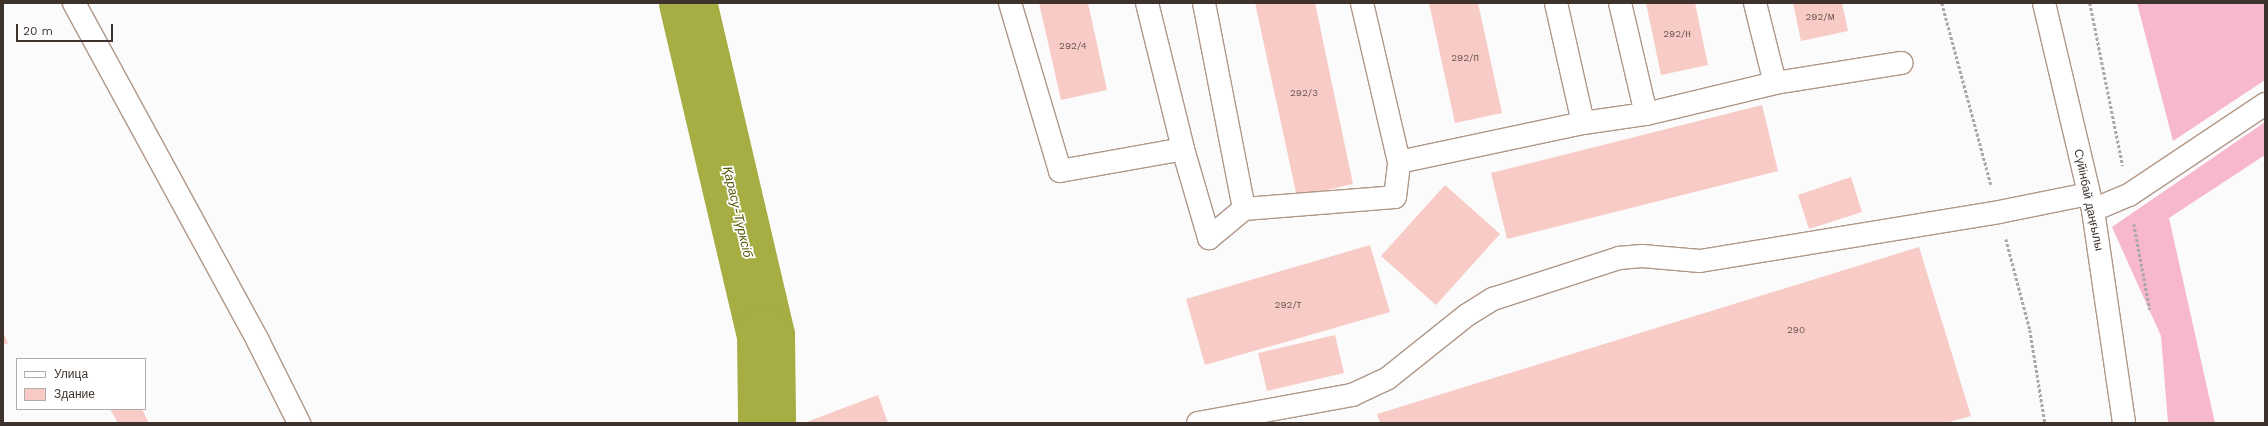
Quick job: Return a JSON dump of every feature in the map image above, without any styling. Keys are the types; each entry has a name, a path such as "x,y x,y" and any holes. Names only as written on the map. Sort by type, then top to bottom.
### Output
{"street":[{"path":"74,3 258,341 300,423"},
{"path":"1010,3 1060,171 1183,149"},
{"path":"1147,3 1183,149 1209,238 1244,209 1395,197 1399,162 1362,3"},
{"path":"1204,3 1244,209"},
{"path":"1556,3 1583,123"},
{"path":"1620,3 1646,114"},
{"path":"1755,3 1775,83"},
{"name":"Сүйінбай даңғылы","path":"2044,3 2090,202 2124,423"},
{"path":"1399,162 1583,123 1646,114 1775,83 1901,63"},
{"path":"1198,423 1358,393 1388,378 1467,315 1493,298 1619,258 1642,256 1700,261 1999,212 2129,196 2265,104"}],"path":[{"path":"2090,3 2129,196 2150,310"}],"shaded area":[{"path":"2137,3 2265,3 2265,80 2173,141"},
{"path":"2265,122 2265,155 2169,218 2215,423 2168,423 2161,336 2112,227"}],"building":[{"path":"1039,3 1088,3 1107,90 1061,100"},
{"path":"1255,3 1315,3 1353,184 1297,197"},
{"path":"1429,3 1478,3 1502,113 1455,123"},
{"path":"1646,3 1695,3 1708,65 1661,75"},
{"path":"1793,3 1842,3 1848,31 1801,41"},
{"path":"1762,105 1778,171 1507,239 1491,173"},
{"path":"1851,177 1862,212 1809,229 1798,195"},
{"path":"1445,185 1500,234 1436,305 1381,256"},
{"path":"1370,245 1390,312 1205,365 1186,299"},
{"path":"1919,247 1971,416 1946,423 1380,423 1377,414"},
{"path":"3,332 8,343 3,345"},
{"path":"1335,335 1344,373 1267,391 1258,353"},
{"path":"878,395 888,423 804,423"},
{"path":"111,410 142,410 149,423 118,423"}],"waterway":[{"name":"Қарасу-Түрксіб","path":"688,3 766,336 767,423"}]}
